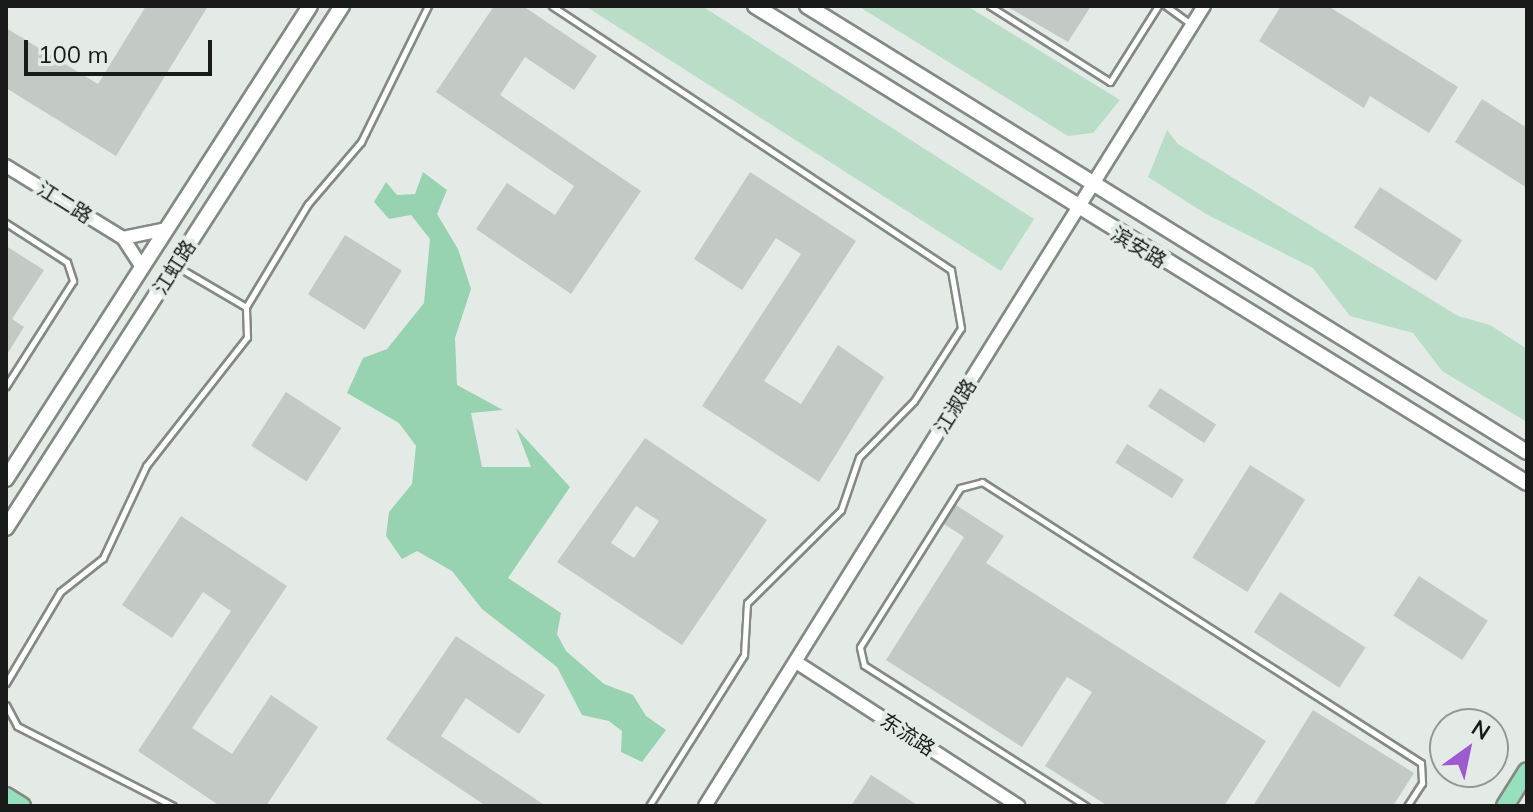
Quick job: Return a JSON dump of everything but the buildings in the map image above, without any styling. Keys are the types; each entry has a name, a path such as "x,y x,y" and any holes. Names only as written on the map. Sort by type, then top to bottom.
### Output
{"main road":[{"name":"江虹路","path":"6,479 11,459 142,267 310,6"},
{"name":"江虹路","path":"6,528 342,6"},
{"name":"滨安路","path":"755,6 1078,210 1527,483"},
{"name":"滨安路","path":"807,6 1527,452"},
{"path":"1505,806 1527,771"},
{"path":"6,796 22,806"}],"street":[{"name":"江淑路","path":"705,806 1203,7"},
{"name":"江二路","path":"6,166 123,238 142,267"},
{"path":"123,238 167,229"},
{"name":"东流路","path":"796,662 1019,806"}],"lane":[{"path":"6,683 60,592 103,558 146,466 247,337 246,307 308,204 361,142 428,6"},
{"path":"552,6 951,270 961,328 914,401 859,457 841,510 747,603 744,655 649,806"},
{"path":"990,6 1110,82 1158,6"},
{"path":"1166,6 1193,25"},
{"path":"6,223 67,262 73,281 6,386"},
{"path":"175,266 246,307"},
{"path":"1086,806 864,665 860,647 960,488 982,482 1421,763 1422,783 1407,806"},
{"path":"6,705 17,726 173,806"}],"shaded area":[{"path":"585,6 702,6 1034,219 1001,271"},
{"path":"858,6 967,6 1120,100 1093,133 1068,136"},
{"path":"1167,130 1178,144 1458,316 1490,325 1527,349 1527,422 1442,371 1413,333 1350,316 1313,268 1206,214 1148,177"},
{"path":"423,172 447,190 437,214 458,249 471,289 455,338 457,385 503,410 471,413 482,467 531,467 516,428 570,487 508,578 561,613 557,634 566,651 604,684 633,695 646,716 666,730 642,762 621,752 622,731 609,721 582,715 557,667 482,609 452,571 417,551 402,559 386,536 389,512 412,484 416,446 399,423 347,393 363,358 387,349 424,303 430,239 411,215 389,219 374,202 386,182 397,195 415,194"}]}
